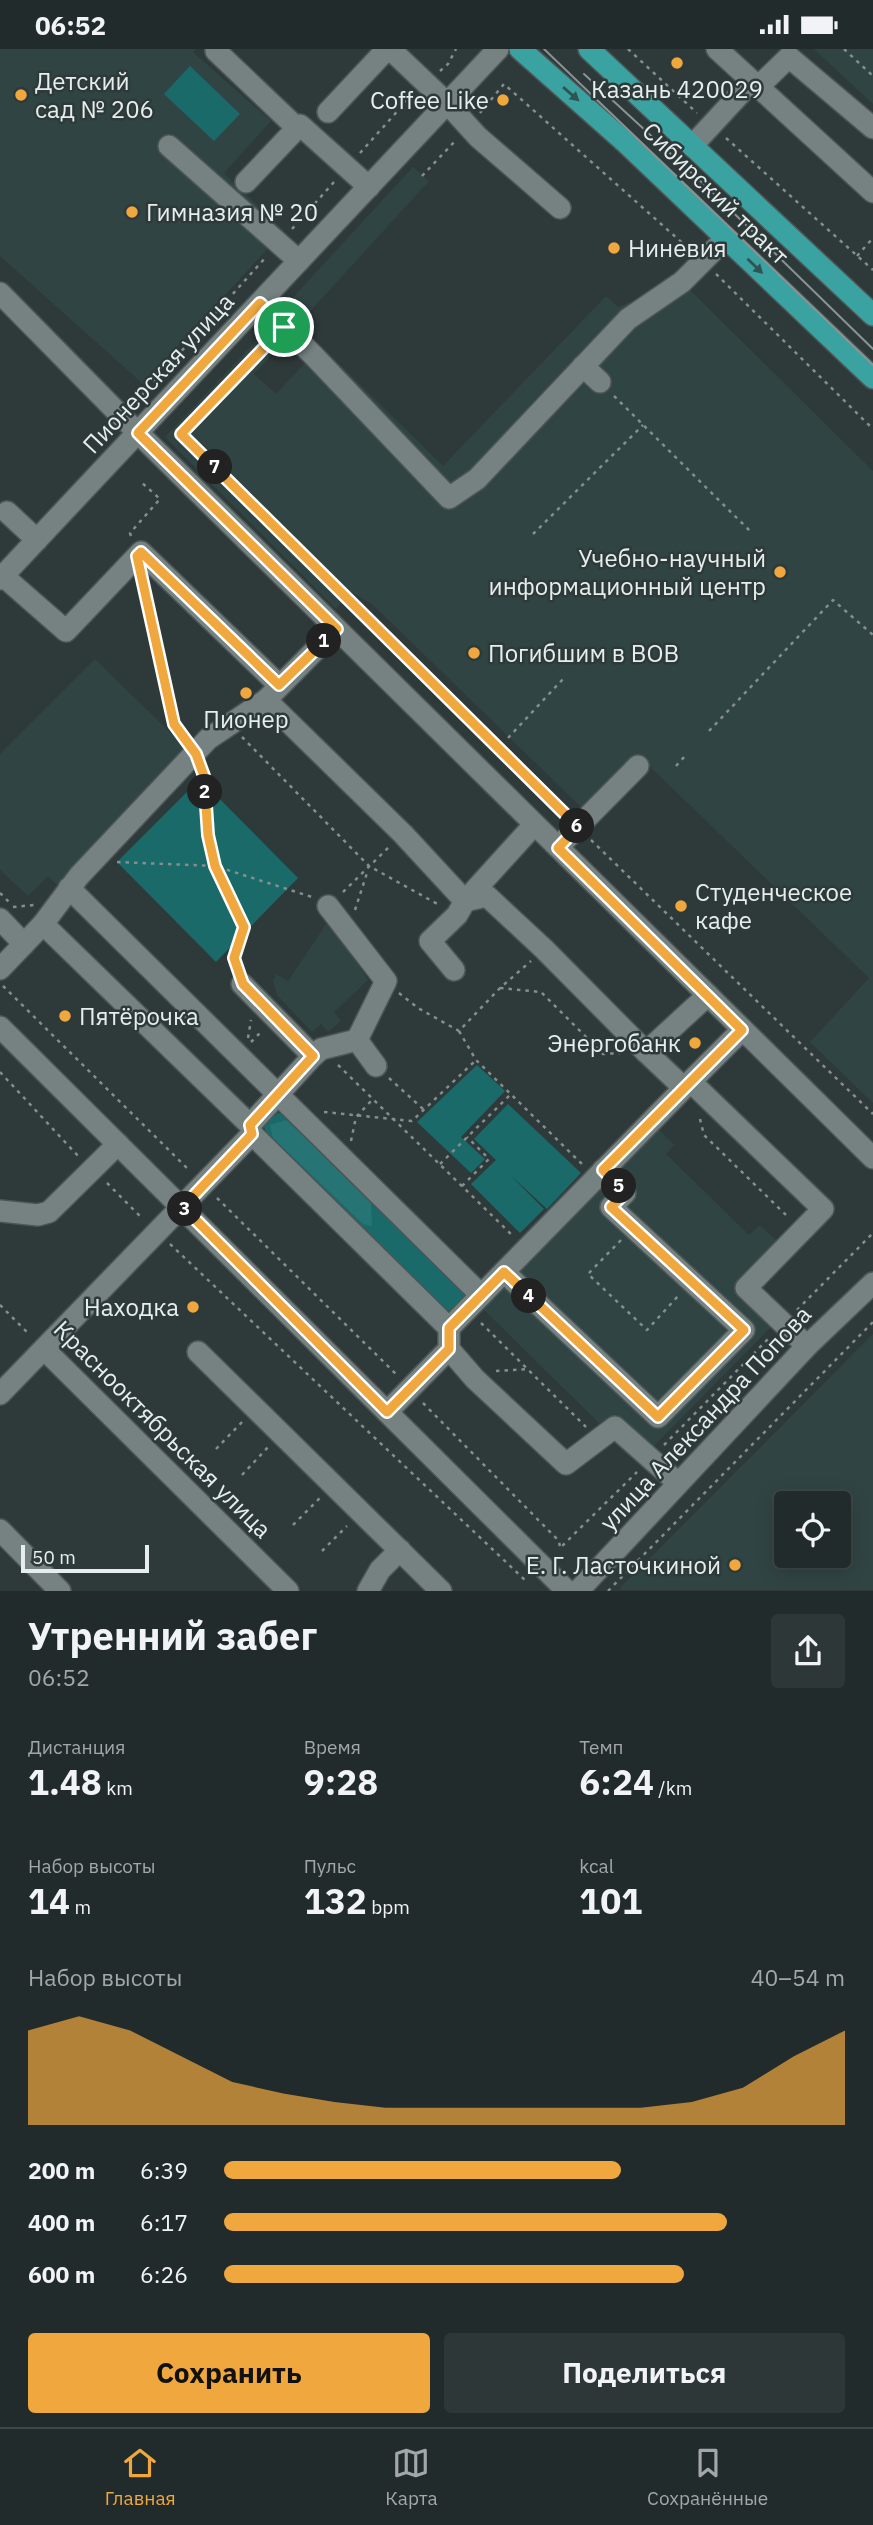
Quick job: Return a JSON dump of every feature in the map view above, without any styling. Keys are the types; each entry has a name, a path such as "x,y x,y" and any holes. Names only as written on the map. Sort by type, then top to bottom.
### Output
{"main road":[{"name":"Сибирский тракт","path":"520,49 626,143 873,378"},
{"name":"Сибирский тракт","path":"589,49 873,315"}],"street":[{"path":"218,49 216,51 297,128"},
{"path":"328,111 389,49 447,103 478,137 560,208"},
{"name":"Пионерская улица","path":"1,578 498,49"},
{"path":"718,49 873,193"},
{"path":"692,146 755,84 789,57 873,128"},
{"path":"246,181 300,125 369,187"},
{"path":"169,146 299,261"},
{"path":"260,303 449,498 477,479 628,319 682,282 726,238"},
{"path":"0,293 138,433 873,1158"},
{"path":"583,366 604,387"},
{"path":"7,512 37,540"},
{"path":"1,578 66,631 141,552 403,834 461,908"},
{"path":"0,969 49,916 78,873 208,740 272,692 337,629"},
{"path":"558,848 638,766"},
{"path":"454,970 430,941 534,824"},
{"path":"78,873 284,1101 347,1163 474,1302"},
{"path":"461,908 487,896 646,1052 688,1085 822,1209 746,1288 807,1346"},
{"path":"0,1394 204,1185 251,1129 284,1101 317,1052 357,1040 386,981 328,906"},
{"path":"49,916 449,1338 475,1379 566,1464 615,1427 678,1483"},
{"path":"0,919 24,944"},
{"path":"243,984 317,1052"},
{"path":"646,1052 708,995"},
{"path":"0,1027 387,1412 556,1587"},
{"path":"387,1412 410,1388 474,1302 742,1030"},
{"path":"357,1040 376,1066"},
{"path":"0,1211 38,1215 49,1212 118,1144"},
{"path":"504,1272 658,1417 744,1330 611,1207 625,1193 600,1174"},
{"name":"улица Александра Попова","path":"578,1591 807,1346 873,1283"},
{"name":"Краснооктябрьская улица","path":"44,1349 288,1591"},
{"path":"198,1352 400,1550 434,1588"},
{"path":"0,1530 60,1591"},
{"path":"368,1591 380,1570 400,1550"}],"path":[{"path":"142,395 348,167 426,83 448,64 456,49"},
{"path":"628,49 873,270"},
{"path":"844,49 873,76"},
{"path":"858,256 873,238"},
{"path":"284,327 181,434 671,920 873,1114"},
{"path":"604,387 751,532"},
{"path":"533,534 643,425"},
{"path":"140,481 160,499 130,533 174,724 196,754 204,776 208,835 215,866 244,927 234,958 243,984"},
{"path":"709,731 833,600 873,635"},
{"path":"508,738 563,679"},
{"path":"230,725 369,866 461,908"},
{"path":"676,766 686,755"},
{"path":"78,873 215,866 308,895 328,906 403,834"},
{"path":"348,932 369,866"},
{"path":"0,893 14,907 33,905 49,916"},
{"path":"458,1031 500,988 544,949"},
{"path":"386,981 418,1008 458,1031 476,1060 600,1174"},
{"path":"0,983 410,1388 559,1541 560,1548 873,1233"},
{"path":"500,988 541,992 603,1054 646,1052"},
{"path":"317,1052 373,1099 526,1249"},
{"path":"284,1101 356,1117 412,1121 476,1060"},
{"path":"376,1066 424,1109"},
{"path":"0,1072 92,1169 158,1233 526,1581"},
{"path":"688,1085 704,1135 802,1231"},
{"path":"440,1164 511,1094"},
{"path":"347,1163 356,1117 373,1099"},
{"path":"462,1186 489,1159 467,1137"},
{"path":"632,1227 588,1275 646,1330 692,1282"},
{"path":"474,1302 528,1369 598,1439"},
{"name":"Краснооктябрьская улица","path":"0,1305 44,1349"},
{"path":"608,1591 873,1322"},
{"path":"475,1379 484,1373 528,1369"},
{"path":"216,1450 255,1408"},
{"path":"242,1475 262,1454"},
{"path":"293,1525 333,1485"},
{"path":"322,1551 361,1512"}],"shaded area":[{"name":"Гимназия № 20","path":"0,49 196,49 193,52 271,121 224,173 284,231 143,384 0,256"},
{"path":"814,49 873,49 873,104"},
{"path":"190,66 240,114 214,141 164,94"},
{"path":"413,167 429,181 302,320 286,305"},
{"path":"682,282 873,471 873,1103 810,1042 869,978 639,756 584,810 372,604 351,592 336,609 165,437 273,323 292,342 283,352 278,348 254,374 276,394 321,346 443,466 606,296 618,307"},
{"path":"95,659 188,750 57,885 48,876 28,896 0,870 0,754"},
{"path":"200,779 298,878 216,962 117,862"},
{"path":"329,920 368,980 334,1012 341,1021 328,1032 321,1024 312,1032 277,995 273,981 276,974 288,981"},
{"path":"477,1065 505,1091 461,1137 485,1159 471,1173 417,1122"},
{"path":"508,1104 581,1173 547,1209 507,1172 544,1209 520,1233 471,1184 496,1160 474,1139"},
{"path":"278,1113 288,1115 470,1294 454,1312 446,1310 269,1139 264,1127"},
{"path":"286,1120 356,1185 371,1203 372,1226 363,1224 273,1138 270,1125"},
{"path":"659,1130 674,1145 666,1154 749,1235 760,1225 779,1243 735,1287 774,1324 651,1449 616,1414 603,1427 483,1309"},
{"path":"873,1334 873,1590 620,1588"}],"tram line":[{"path":"544,49 873,365"},
{"path":"584,74 709,189 873,349"}],"place":[{"name":"Казань 420029","path":"677,63"},
{"name":"Детский сад № 206","path":"21,95"},
{"name":"Coffee Like","path":"503,100"},
{"name":"Гимназия № 20","path":"132,212"},
{"name":"Ниневия","path":"614,248"},
{"name":"Учебно-научный информационный центр","path":"780,572"},
{"name":"Погибшим в ВОВ","path":"474,653"},
{"name":"Пионер","path":"246,693"},
{"name":"Студенческое кафе","path":"681,906"},
{"name":"Пятёрочка","path":"65,1016"},
{"name":"Энергобанк","path":"695,1043"},
{"name":"Находка","path":"193,1307"},
{"name":"Е. Г. Ласточкиной","path":"735,1565"}],"route":[{"path":"260,303 284,327 181,434 578,827 558,848 742,1030 603,1170 625,1193 611,1207 744,1330 658,1417 504,1272 449,1328 449,1349 387,1412 183,1207 252,1134 250,1125 313,1056 243,984 234,958 244,927 215,866 208,835 204,776 196,754 174,724 137,556 141,552 279,685 337,629 138,433 260,303"}]}
